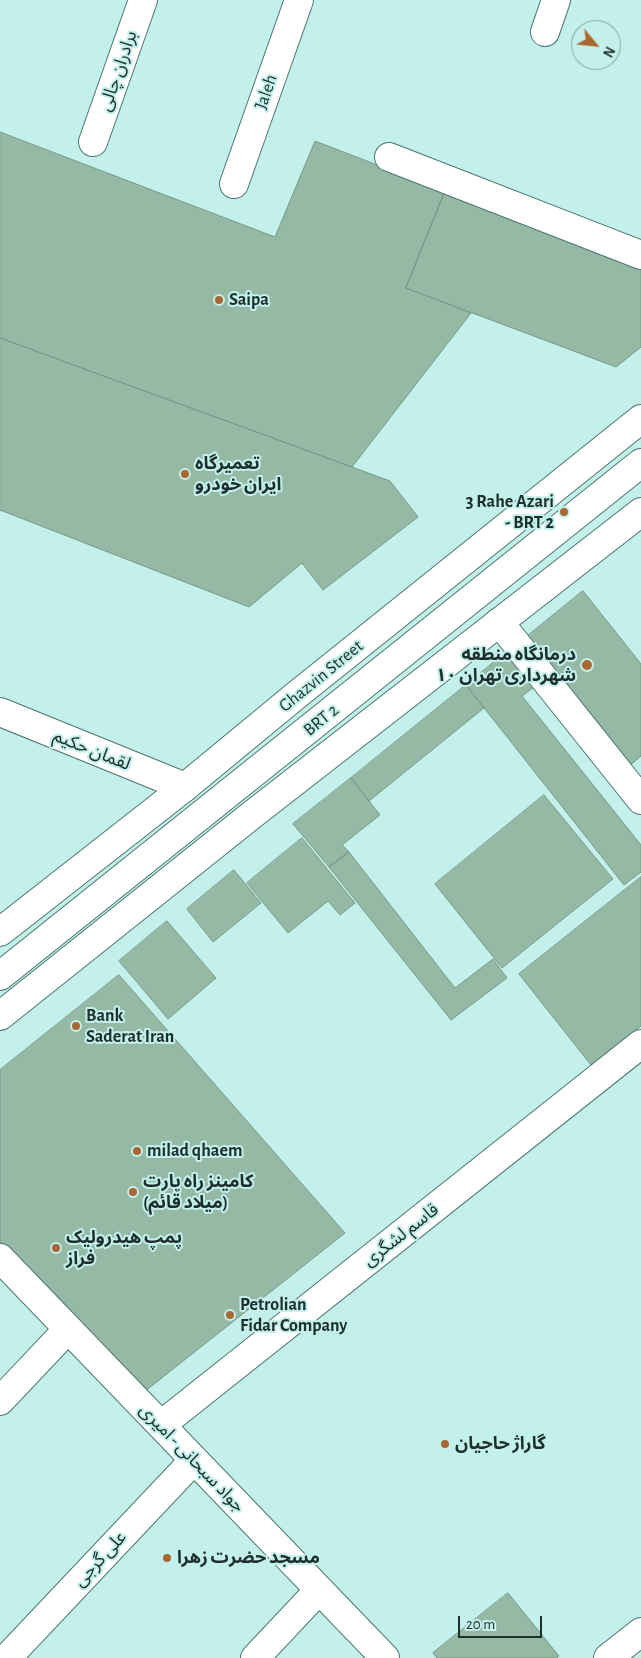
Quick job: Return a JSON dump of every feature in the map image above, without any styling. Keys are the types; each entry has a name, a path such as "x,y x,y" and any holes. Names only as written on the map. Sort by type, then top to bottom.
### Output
{"main road":[{"name":"برادران چالی","path":"93,142 143,0"},
{"name":"Jaleh","path":"234,184 299,0"},
{"path":"545,32 556,0"},
{"path":"389,157 641,255"},
{"name":"Ghazvin Street","path":"0,932 185,788 298,693 641,419"},
{"name":"BRT 2","path":"0,976 641,463"},
{"path":"0,1016 641,512"},
{"path":"500,622 641,800"},
{"name":"لقمان حکیم","path":"0,712 185,788"},
{"name":"قاسم لشگری","path":"161,1425 641,1044"},
{"name":"جواد سبحانی - امیری","path":"0,1258 385,1658"},
{"path":"0,1401 68,1329"},
{"name":"علی گرجی","path":"7,1658 194,1460"},
{"path":"255,1658 319,1590"},
{"path":"608,1658 641,1632"}],"building":[{"name":"Saipa","path":"0,132 275,237 315,141 445,191 406,288 471,313 352,467 0,338"},
{"path":"445,191 641,268 641,347 616,367 406,288"},
{"name":"تعمیرگاه ایران خودرو","path":"0,338 390,481 418,517 323,590 302,563 249,607 0,510"},
{"path":"583,591 641,664 641,756 628,767 525,638"},
{"path":"509,650 537,685 522,696 641,845 641,872 624,885 466,685"},
{"path":"466,685 484,708 369,801 351,778"},
{"path":"351,778 380,815 342,845 349,852 329,867 293,824"},
{"path":"544,795 613,879 502,968 435,884"},
{"path":"302,838 355,903 340,915 328,901 288,933 247,883"},
{"path":"349,852 455,988 493,959 507,978 451,1020 329,867"},
{"path":"234,870 261,903 213,942 187,909"},
{"path":"641,877 641,1026 591,1065 519,974"},
{"path":"167,921 216,978 168,1019 119,961"},
{"name":"milad qhaem","path":"119,975 345,1233 144,1392 0,1242 0,1070"},
{"path":"508,1593 559,1656 557,1658 437,1658 433,1653"}],"place":[{"name":"Saipa","path":"219,300"},
{"name":"تعمیرگاه ایران خودرو","path":"185,474"},
{"name":"3 Rahe Azari - BRT 2","path":"564,512"},
{"name":"درمانگاه منطقه ۱۰ شهرداری تهران","path":"587,665"},
{"name":"Bank Saderat Iran","path":"76,1026"},
{"name":"milad qhaem","path":"137,1151"},
{"name":"کامینز راه پارت (میلاد قائم)","path":"133,1192"},
{"name":"پمپ هیدرولیک فراز","path":"56,1248"},
{"name":"Petrolian Fidar Company","path":"230,1315"},
{"name":"گاراژ حاجیان","path":"445,1444"},
{"name":"مسجد حضرت زهرا","path":"167,1558"}]}
